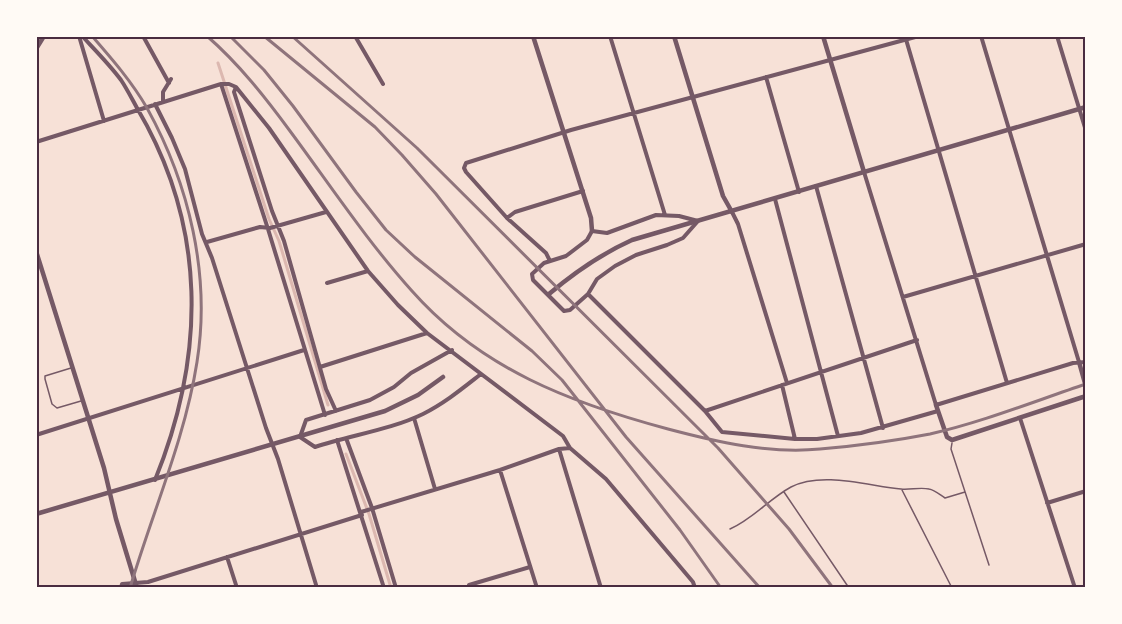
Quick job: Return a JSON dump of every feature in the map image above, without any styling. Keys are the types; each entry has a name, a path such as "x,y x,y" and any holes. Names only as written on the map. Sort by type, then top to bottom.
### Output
{"street":[{"path":"36,49 44,36"},
{"path":"80,36 122,81 150,128 165,162 183,221 189,252 192,315 187,368 179,411 154,480"},
{"path":"80,36 104,121"},
{"path":"143,36 170,81 163,92 164,102"},
{"path":"355,36 382,84"},
{"path":"533,36 583,191 591,218 592,231 588,240 566,256 544,263 532,273 533,280 564,311 570,310 588,294 597,279 615,266 636,255 683,238 698,221"},
{"path":"610,36 664,215"},
{"path":"674,36 723,196 738,224 784,384 795,439"},
{"path":"823,36 947,437 952,440 1086,398"},
{"path":"550,261 546,253 507,218 466,172 464,168 466,163 564,132 692,96 919,36"},
{"path":"981,36 1086,387"},
{"path":"1057,36 1086,132"},
{"path":"905,38 1007,383"},
{"path":"766,77 799,192"},
{"path":"36,142 225,84 236,87 269,128 368,272 398,305 427,333 563,436 570,448 606,479 693,582 695,588"},
{"path":"225,84 273,227 284,242 326,388 336,411"},
{"path":"236,87 234,92 273,227 304,350 325,416"},
{"path":"155,104 185,169 202,234 207,242 273,445 317,588"},
{"path":"549,294 604,252 632,240 1086,107"},
{"path":"816,186 883,428"},
{"path":"507,218 515,212 583,191"},
{"path":"775,199 838,436"},
{"path":"207,242 326,212"},
{"path":"592,231 607,233 656,215 679,216 698,221"},
{"path":"903,297 1086,244"},
{"path":"36,252 104,468 136,586"},
{"path":"327,283 368,272"},
{"path":"588,294 705,411 722,432 795,439 838,436 883,428 938,411"},
{"path":"320,367 427,333"},
{"path":"705,411 917,340"},
{"path":"36,435 304,350"},
{"path":"300,437 306,420 325,416 370,400 452,350"},
{"path":"936,405 1079,362 1086,362"},
{"path":"300,437 315,447 414,418 451,398 481,374"},
{"path":"36,514 385,411 418,395 442,377"},
{"path":"414,418 435,489"},
{"path":"1020,418 1075,588"},
{"path":"346,438 396,588"},
{"path":"337,440 363,512 384,588"},
{"path":"121,588 122,584 136,586 371,509 500,470 560,449 570,448"},
{"path":"560,449 601,588"},
{"path":"500,470 537,588"},
{"path":"1047,503 1086,491"},
{"path":"227,557 237,588"},
{"path":"469,585 530,567"}],"lane":[{"path":"72,368 45,376 52,404 57,408 82,401"},
{"path":"952,440 951,449 989,565"},
{"path":"730,529 740,525 784,492 801,483 819,481 868,483 902,489 929,489 945,498 965,492"},
{"path":"902,489 904,497 952,588"},
{"path":"784,492 849,588"}],"waterway":[{"path":"218,63 269,219 279,241 328,405"},
{"path":"346,454 369,514 391,588"}],"railway":[{"path":"92,36 141,98 162,137 185,199 193,231 201,296 201,329 192,391 176,448 130,588"},
{"path":"207,36 241,69 261,93 349,212 412,291 467,342 530,380 563,394 632,419 705,438 743,446 801,450 861,445 930,434 989,417 1086,384"},
{"path":"230,36 264,70 293,106 386,230 415,257 532,351 562,380 680,530 721,588"},
{"path":"264,36 375,127 402,155 436,194 626,437 760,588"},
{"path":"292,36 417,148 718,448 789,529 833,588"}]}
